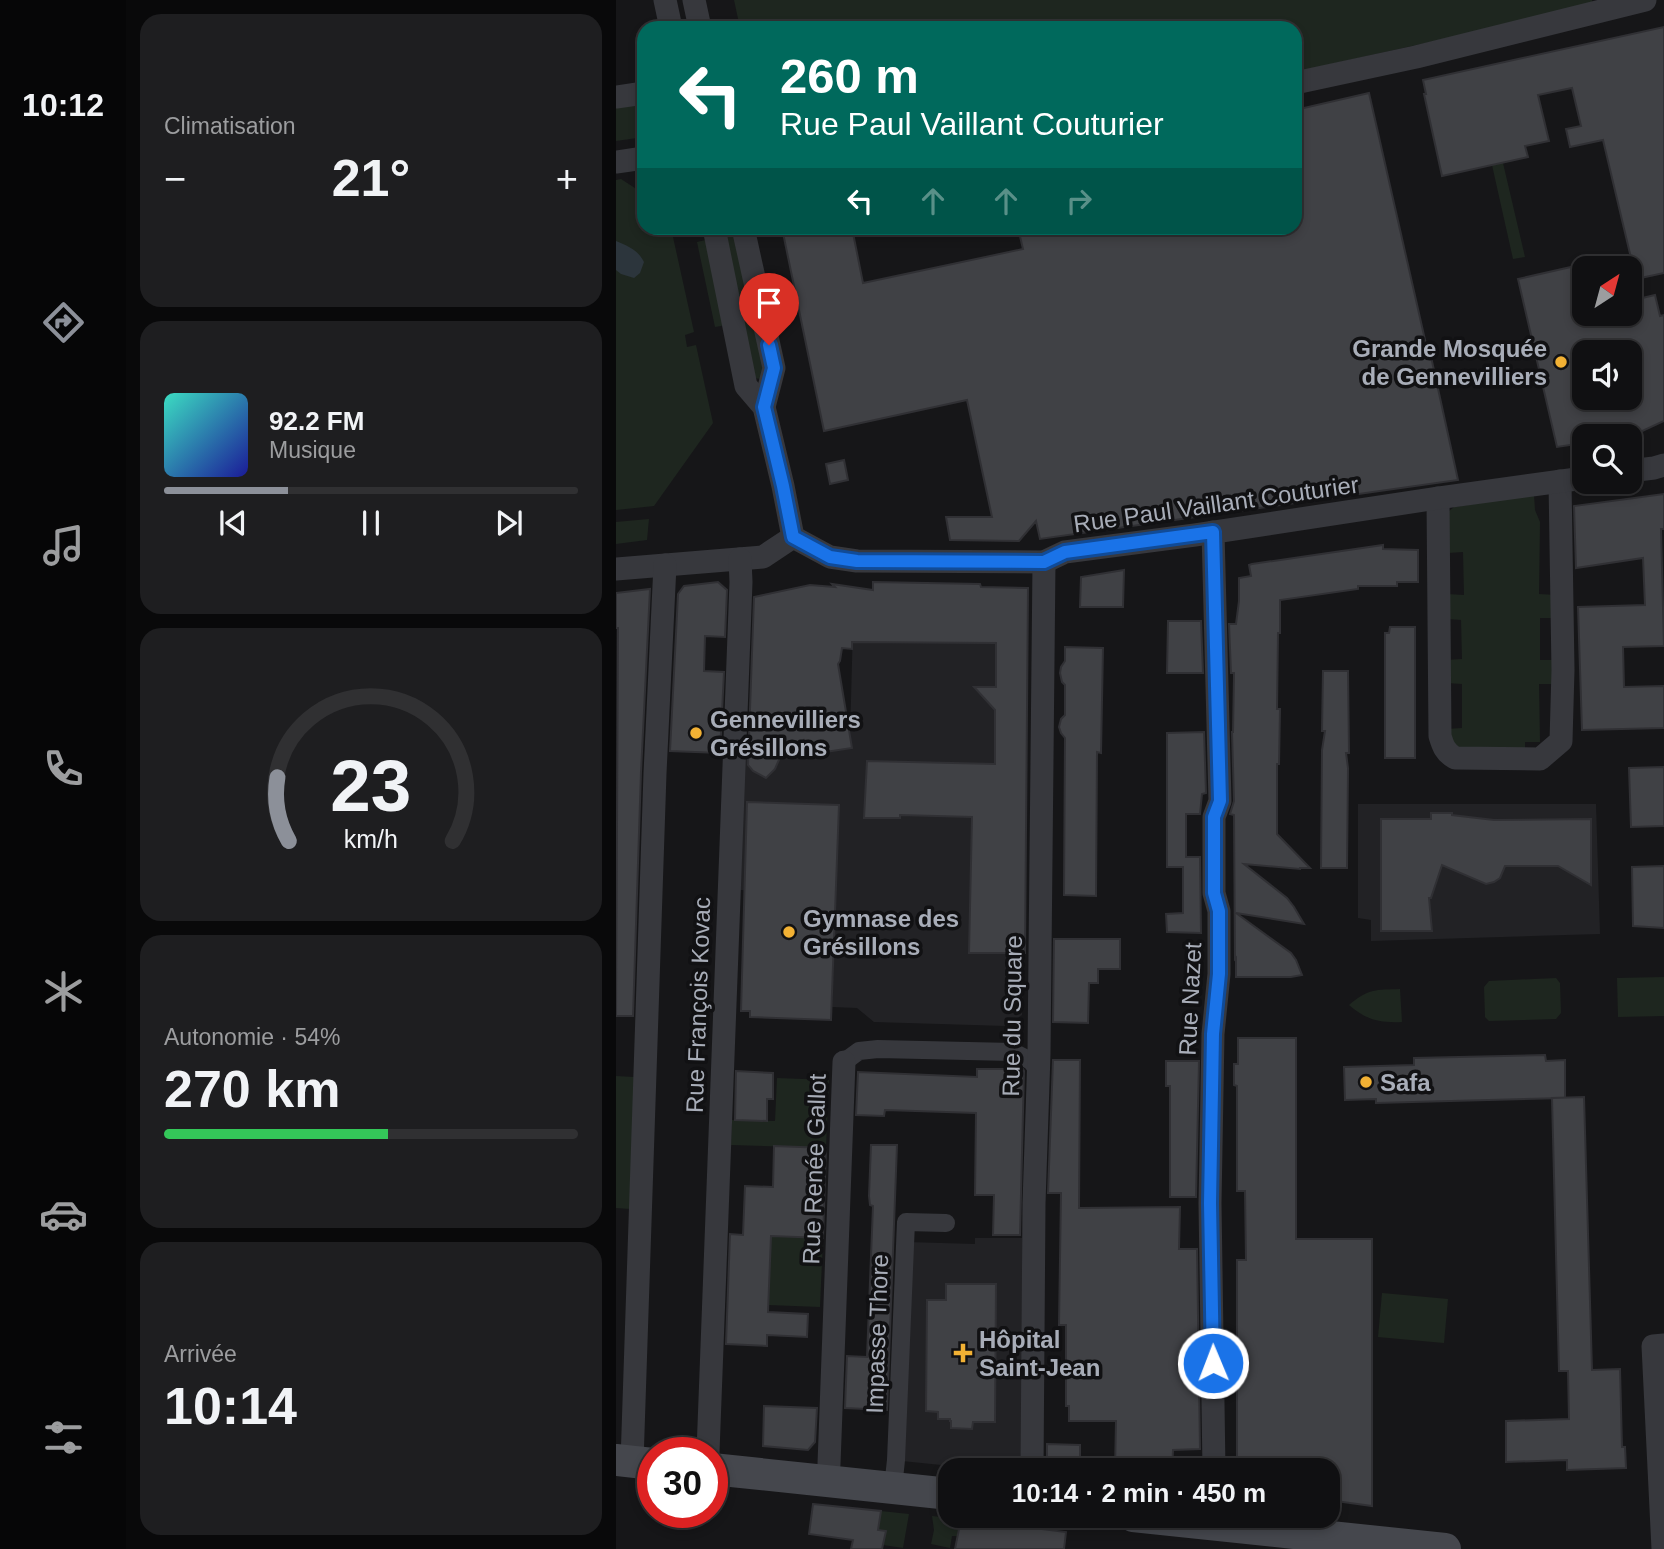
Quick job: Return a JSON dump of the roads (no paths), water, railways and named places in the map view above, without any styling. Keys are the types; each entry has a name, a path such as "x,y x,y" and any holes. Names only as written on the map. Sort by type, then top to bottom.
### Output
{"main road":[{"path":"728,1471 938,1493"},
{"path":"1227,1528 1247,1539 1445,1549"}],"street":[{"path":"664,0 669,21"},
{"path":"694,0 698,21"},
{"path":"1302,81 1416,57 1644,0"},
{"path":"616,97 637,94"},
{"path":"616,162 637,159"},
{"path":"616,569 763,557 793,537 764,407 746,386 715,235"},
{"path":"745,235 774,368 764,407"},
{"path":"1642,469 1664,465"},
{"name":"Rue Paul Vaillant Couturier","path":"793,537 830,557 857,561 1044,562 1065,552 1572,480"},
{"path":"1438,498 1440,736 1444,748 1455,758 1540,759 1561,741 1563,670 1560,481"},
{"name":"Rue Nazet","path":"1213,532 1220,801 1214,817 1214,893 1219,911 1219,974 1213,1034 1210,1203 1214,1458"},
{"name":"Rue François Kovac","path":"709,1437 740,559"},
{"name":"Rue du Square","path":"1032,1458 1044,562"},
{"path":"634,1462 655,773 665,565"},
{"name":"Rue Renée Gallot","path":"827,1482 844,1062 859,1051 878,1049 1013,1052 1031,1061 1038,1070"},
{"name":"Impasse Thore","path":"893,1488 906,1222 946,1223"},
{"path":"1659,1346 1663,1549"}],"place":[{"name":"Grande Mosquée de Gennevilliers","path":"1561,362"},
{"name":"Gennevilliers Grésillons","path":"696,733"},
{"name":"Gymnase des Grésillons","path":"789,932"},
{"name":"Safa","path":"1366,1082"},
{"name":"Hôpital Saint-Jean","path":"963,1353"}]}
